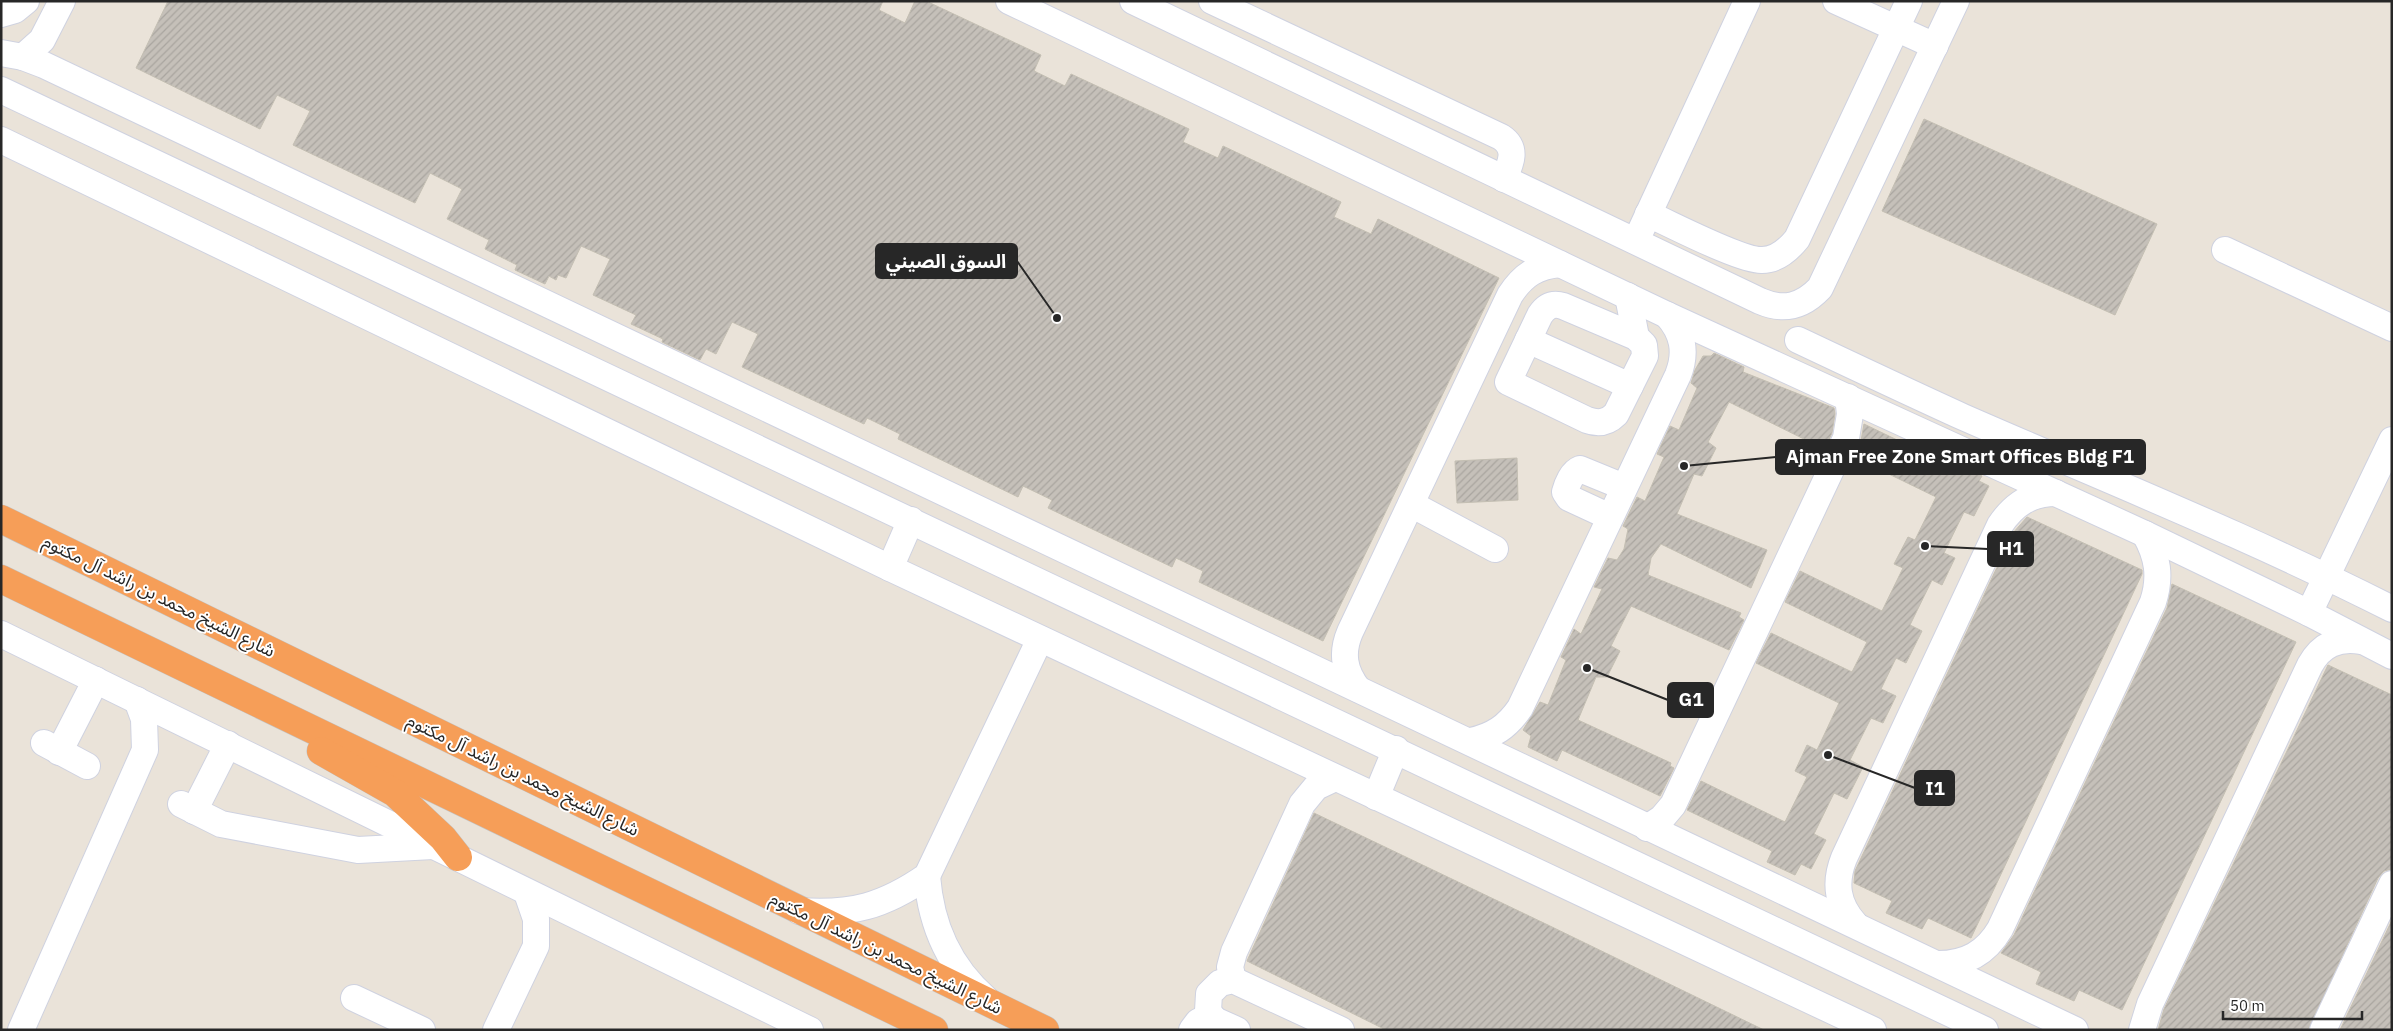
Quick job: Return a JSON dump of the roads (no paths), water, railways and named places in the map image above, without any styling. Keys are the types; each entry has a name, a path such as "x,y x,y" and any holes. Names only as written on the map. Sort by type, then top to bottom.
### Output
{"highway":[{"name":"شارع الشيخ محمد بن راشد آل مكتوم","path":"1,519 1045,1030"},
{"path":"1,579 934,1030"},
{"path":"287,716 308,742 330,757 395,793 443,838 446,852"}],"street":[{"path":"1,14 15,10 26,1"},
{"path":"12,55 42,40 62,1"},
{"path":"1009,1 1667,315 2145,534 2309,613 2392,656"},
{"path":"1133,1 1162,8 1504,179 1760,301 1778,307 1791,307 1806,301 1820,288 1956,1"},
{"path":"1212,1 1501,137 1509,145 1512,157 1504,179"},
{"path":"1636,242 1747,1"},
{"path":"1836,1 1935,46"},
{"path":"1648,214 1752,260 1768,260 1783,254 1797,239 1910,1"},
{"path":"12,55 1471,741 1647,828 1855,924 2075,1030"},
{"path":"1,90 1396,749 1985,1030"},
{"path":"1,140 890,568 1873,1030"},
{"path":"2226,250 2392,328"},
{"path":"1358,689 1347,672 1345,662 1346,642 1476,367 1516,285 1536,269 1560,264"},
{"path":"1628,296 1636,337"},
{"path":"1476,367 1587,420 1599,423 1612,419 1616,414 1645,356 1644,345 1636,337 1558,304 1552,305 1543,310 1508,382"},
{"path":"1785,369 1798,340 1801,326 1791,307"},
{"path":"1471,741 1499,730 1513,718 1520,708 1682,365 1683,343 1680,332 1667,315"},
{"path":"1528,340 1630,386"},
{"path":"1798,340 1963,416 2327,576 2392,609"},
{"path":"1647,828 1662,818 1673,805 1846,438 1850,414 1848,397"},
{"path":"2309,613 2389,451"},
{"path":"1610,516 1569,498 1566,494 1566,488 1574,473 1580,469 1624,487"},
{"path":"1855,924 1844,910 1838,893 1838,881 1844,858 2003,520 2023,500 2034,495 2056,493"},
{"path":"1411,504 1495,549"},
{"path":"890,568 911,520"},
{"path":"1938,964 1951,964 1975,956 1985,949 2000,929 2152,602 2158,579 2158,567 2155,555 2145,534"},
{"path":"1103,568 1144,630"},
{"path":"1,634 810,1030"},
{"path":"799,911 826,913 880,903 905,892 927,876 1040,639"},
{"path":"2142,1030 2150,1004 2310,665 2322,649 2331,643 2350,639 2360,641"},
{"path":"87,766 51,747 96,680"},
{"path":"137,700 144,719 145,750"},
{"path":"21,1030 145,750 160,736 189,726"},
{"path":"228,744 188,808 221,824 358,850 446,852"},
{"path":"1376,797 1396,749"},
{"path":"1233,980 1230,967 1234,952 1302,804 1316,787 1335,778"},
{"path":"927,876 933,917 945,948 958,970 974,989 993,1005"},
{"path":"2323,1030 2392,884"},
{"path":"496,1030 536,946 536,919 527,893"},
{"path":"536,946 559,929 587,922"},
{"path":"1237,1030 1202,1024 1208,1011 1209,994 1220,983 1233,980 1341,1030"},
{"path":"354,998 422,1030"}],"place":[{"name":"السوق الصيني","path":"1057,318"},
{"name":"Ajman Free Zone Smart Offices Bldg F1","path":"1684,466"},
{"name":"H1","path":"1925,546"},
{"name":"G1","path":"1587,668"},
{"name":"I1","path":"1828,755"}]}
